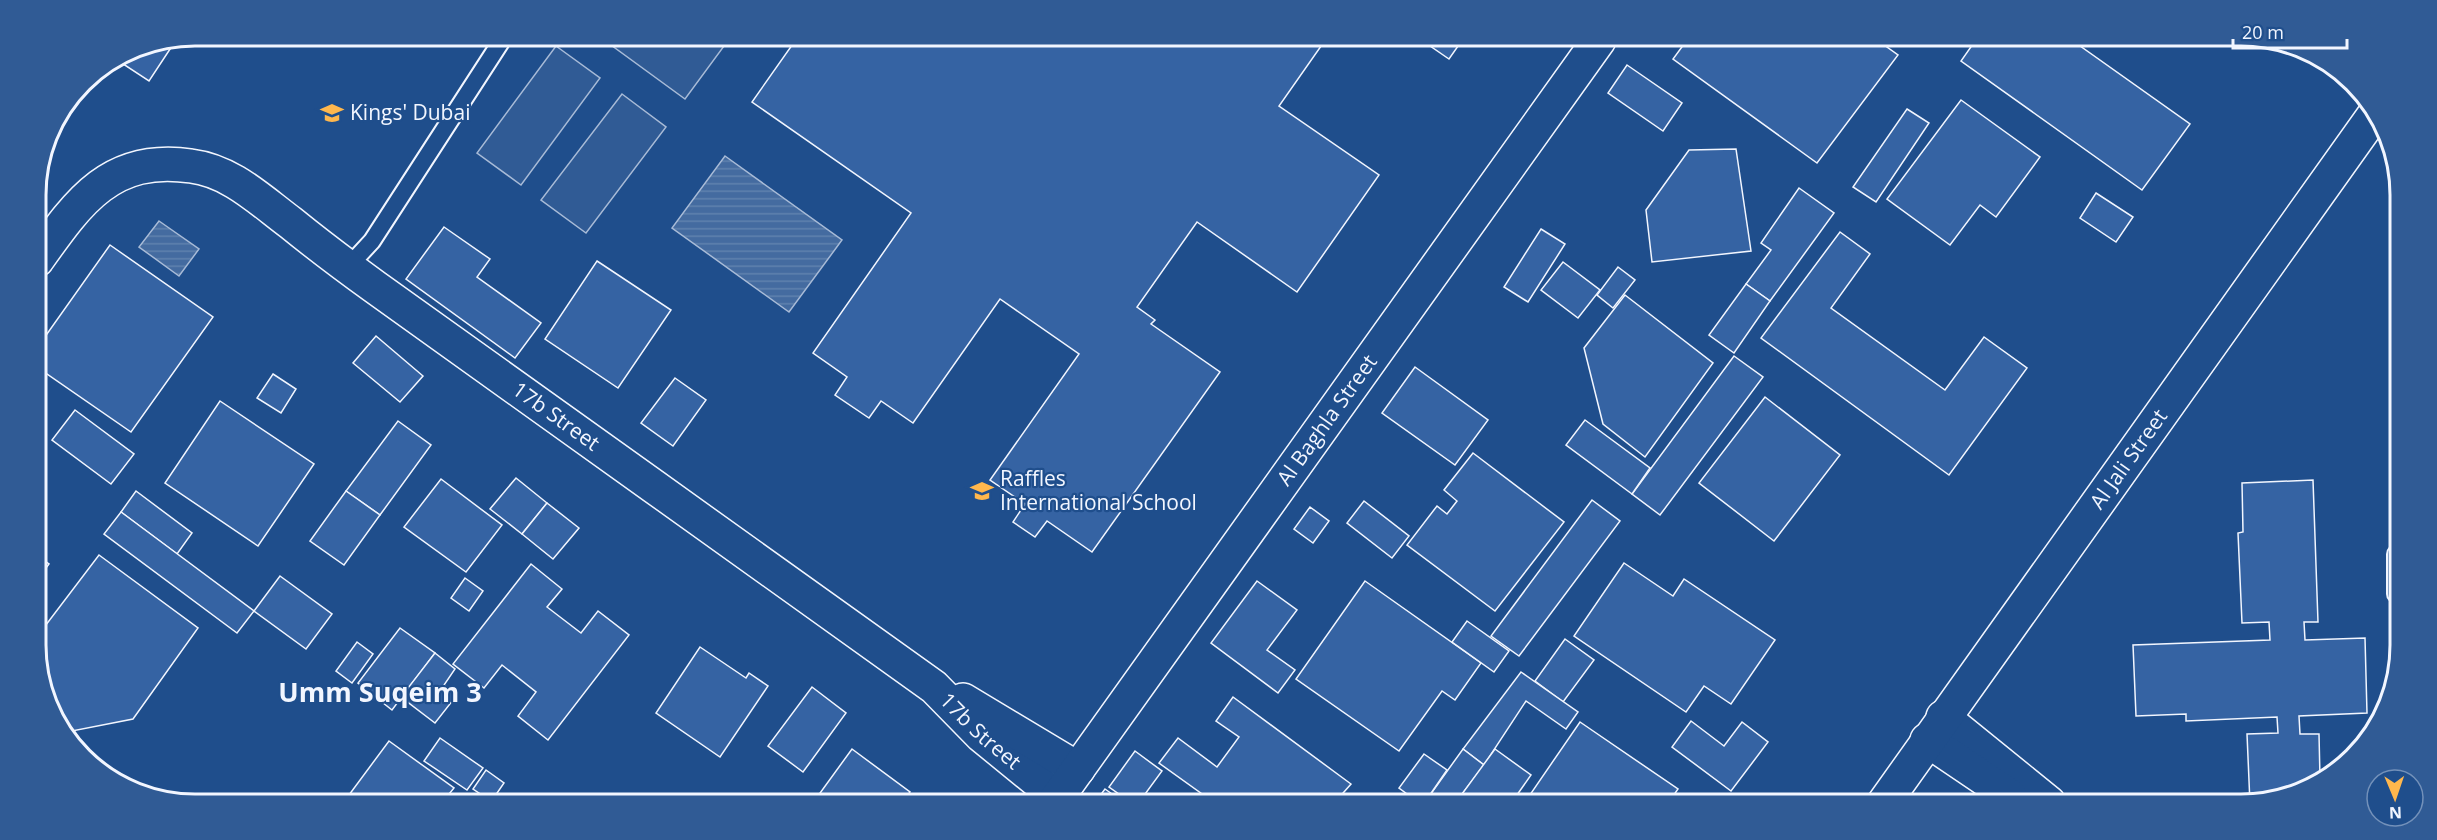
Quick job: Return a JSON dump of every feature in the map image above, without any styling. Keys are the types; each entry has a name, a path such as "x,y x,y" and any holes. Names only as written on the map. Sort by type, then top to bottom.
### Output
{"street":[{"name":"Al Baghla Street","path":"1060,794 1594,46"},
{"name":"Al Jali Street","path":"1891,793 2369,120"},
{"name":"17b Street","path":"47,246 82,199 101,184 123,173 146,166 169,164 214,171 237,182 348,267 934,687 981,735 1050,794"},
{"name":"17b Street","path":"934,687 970,703 1078,769"},
{"path":"1935,729 2010,793"},
{"path":"1935,729 2034,793"}],"lane":[{"path":"348,267 372,241 498,47"}],"shaded area":[{"path":"555,47 600,78 521,185 477,153"},
{"path":"613,47 724,47 685,99"},
{"path":"622,94 666,127 586,233 541,200"},
{"path":"725,156 842,240 789,312 672,228"},
{"path":"159,221 199,249 179,276 139,247"}],"building":[{"path":"1321,46 1279,106 1379,175 1297,292 1197,222 1137,307 1155,320 1151,324 1220,372 1092,552 1047,521 1035,537 1013,522 1025,504 990,480 1079,354 1000,299 913,423 881,401 869,418 835,395 847,377 813,353 911,213 752,102 791,47"},
{"path":"1431,46 1458,46 1449,59"},
{"path":"1682,46 1886,46 1898,55 1817,163 1673,59"},
{"path":"1971,46 2080,46 2190,124 2142,190 1961,61"},
{"path":"170,49 149,81 125,65 148,54"},
{"path":"1627,65 1682,103 1663,131 1608,93"},
{"path":"1961,100 2040,157 1996,217 1980,205 1950,245 1887,199"},
{"path":"1907,109 1929,123 1876,202 1853,187"},
{"path":"1736,149 1751,251 1652,262 1646,210 1689,150"},
{"path":"1799,188 1834,213 1770,301 1746,284 1771,250 1761,243"},
{"path":"2096,193 2133,217 2116,242 2080,218"},
{"path":"444,227 490,259 477,277 541,323 515,358 406,279"},
{"path":"1541,229 1565,244 1528,302 1504,287"},
{"path":"1840,232 1870,254 1831,308 1945,390 1984,337 2027,368 1949,475 1761,338"},
{"path":"110,245 213,317 131,432 47,374 47,334"},
{"path":"597,261 671,310 618,388 545,339"},
{"path":"1563,262 1600,290 1578,318 1541,290"},
{"path":"1618,267 1635,280 1613,308 1597,295"},
{"path":"1746,284 1770,301 1734,353 1709,335"},
{"path":"1625,295 1713,363 1645,457 1603,424 1584,348"},
{"path":"376,336 423,376 400,402 353,363"},
{"path":"1734,356 1763,377 1660,515 1632,494"},
{"path":"1415,367 1488,420 1455,465 1382,413"},
{"path":"273,374 296,389 281,413 257,398"},
{"path":"675,378 706,400 673,446 641,423"},
{"path":"1765,397 1840,455 1774,541 1699,483"},
{"path":"220,401 314,464 258,546 165,483"},
{"path":"75,410 134,454 111,484 52,440"},
{"path":"1585,420 1650,468 1632,494 1566,445"},
{"path":"398,421 431,445 380,515 346,491"},
{"path":"1473,453 1564,522 1495,611 1407,545 1437,506 1447,514 1457,501 1444,490"},
{"path":"516,478 547,503 522,534 490,509"},
{"path":"441,479 502,525 466,572 404,527"},
{"path":"2313,480 2318,622 2304,622 2305,640 2365,638 2367,713 2299,716 2300,734 2319,734 2320,771 2280,788 2251,793 2247,734 2278,733 2277,717 2186,721 2186,714 2136,716 2133,645 2270,640 2269,622 2242,623 2238,533 2243,532 2242,483"},
{"path":"136,491 192,533 177,554 121,512"},
{"path":"346,491 380,515 344,565 310,541"},
{"path":"1592,500 1620,521 1519,656 1491,636"},
{"path":"1364,501 1409,536 1392,558 1347,523"},
{"path":"547,503 579,528 553,559 522,534"},
{"path":"1310,507 1329,521 1313,543 1294,529"},
{"path":"121,512 254,611 237,633 104,534"},
{"path":"99,555 198,628 133,719 74,731 58,701 49,673 47,623"},
{"path":"1624,563 1673,596 1684,579 1775,640 1731,704 1704,686 1686,712 1574,636"},
{"path":"531,564 562,589 547,607 581,633 598,611 629,635 548,740 518,716 536,692 502,665 484,688 453,664"},
{"path":"280,576 332,614 306,649 254,611"},
{"path":"465,578 483,591 469,611 451,598"},
{"path":"1257,581 1297,610 1267,650 1295,670 1278,693 1211,643"},
{"path":"1365,581 1481,663 1455,700 1442,691 1399,751 1296,679"},
{"path":"1467,621 1509,651 1494,672 1452,642"},
{"path":"400,628 435,653 392,710 358,683"},
{"path":"1565,639 1594,660 1563,702 1535,681"},
{"path":"357,642 373,654 352,683 336,671"},
{"path":"700,647 746,678 749,673 768,686 720,757 656,713"},
{"path":"435,653 455,669 444,685 457,695 435,723 401,697"},
{"path":"1521,672 1578,712 1566,729 1526,701 1484,765 1463,749"},
{"path":"812,687 846,713 803,772 768,746"},
{"path":"1233,697 1351,784 1343,793 1202,794 1159,763 1178,738 1217,767 1239,737 1216,721"},
{"path":"1691,721 1724,746 1742,722 1768,742 1731,791 1672,747"},
{"path":"1580,722 1678,789 1675,793 1531,793"},
{"path":"440,738 483,768 467,790 424,761"},
{"path":"389,741 454,788 449,794 350,794"},
{"path":"852,749 910,792 909,794 820,794"},
{"path":"1463,749 1484,765 1462,793 1431,793"},
{"path":"1495,749 1531,775 1518,793 1462,793"},
{"path":"1135,751 1162,771 1145,794 1118,794 1109,787"},
{"path":"1424,754 1447,770 1431,793 1406,793 1399,788"},
{"path":"486,770 504,783 497,794 480,794 473,789"}],"place":[{"name":"Kings' Dubai","path":"332,113"},
{"name":"Raffles International School","path":"982,491"}],"district":[{"name":"Umm Suqeim 3","path":"380,693"}]}
